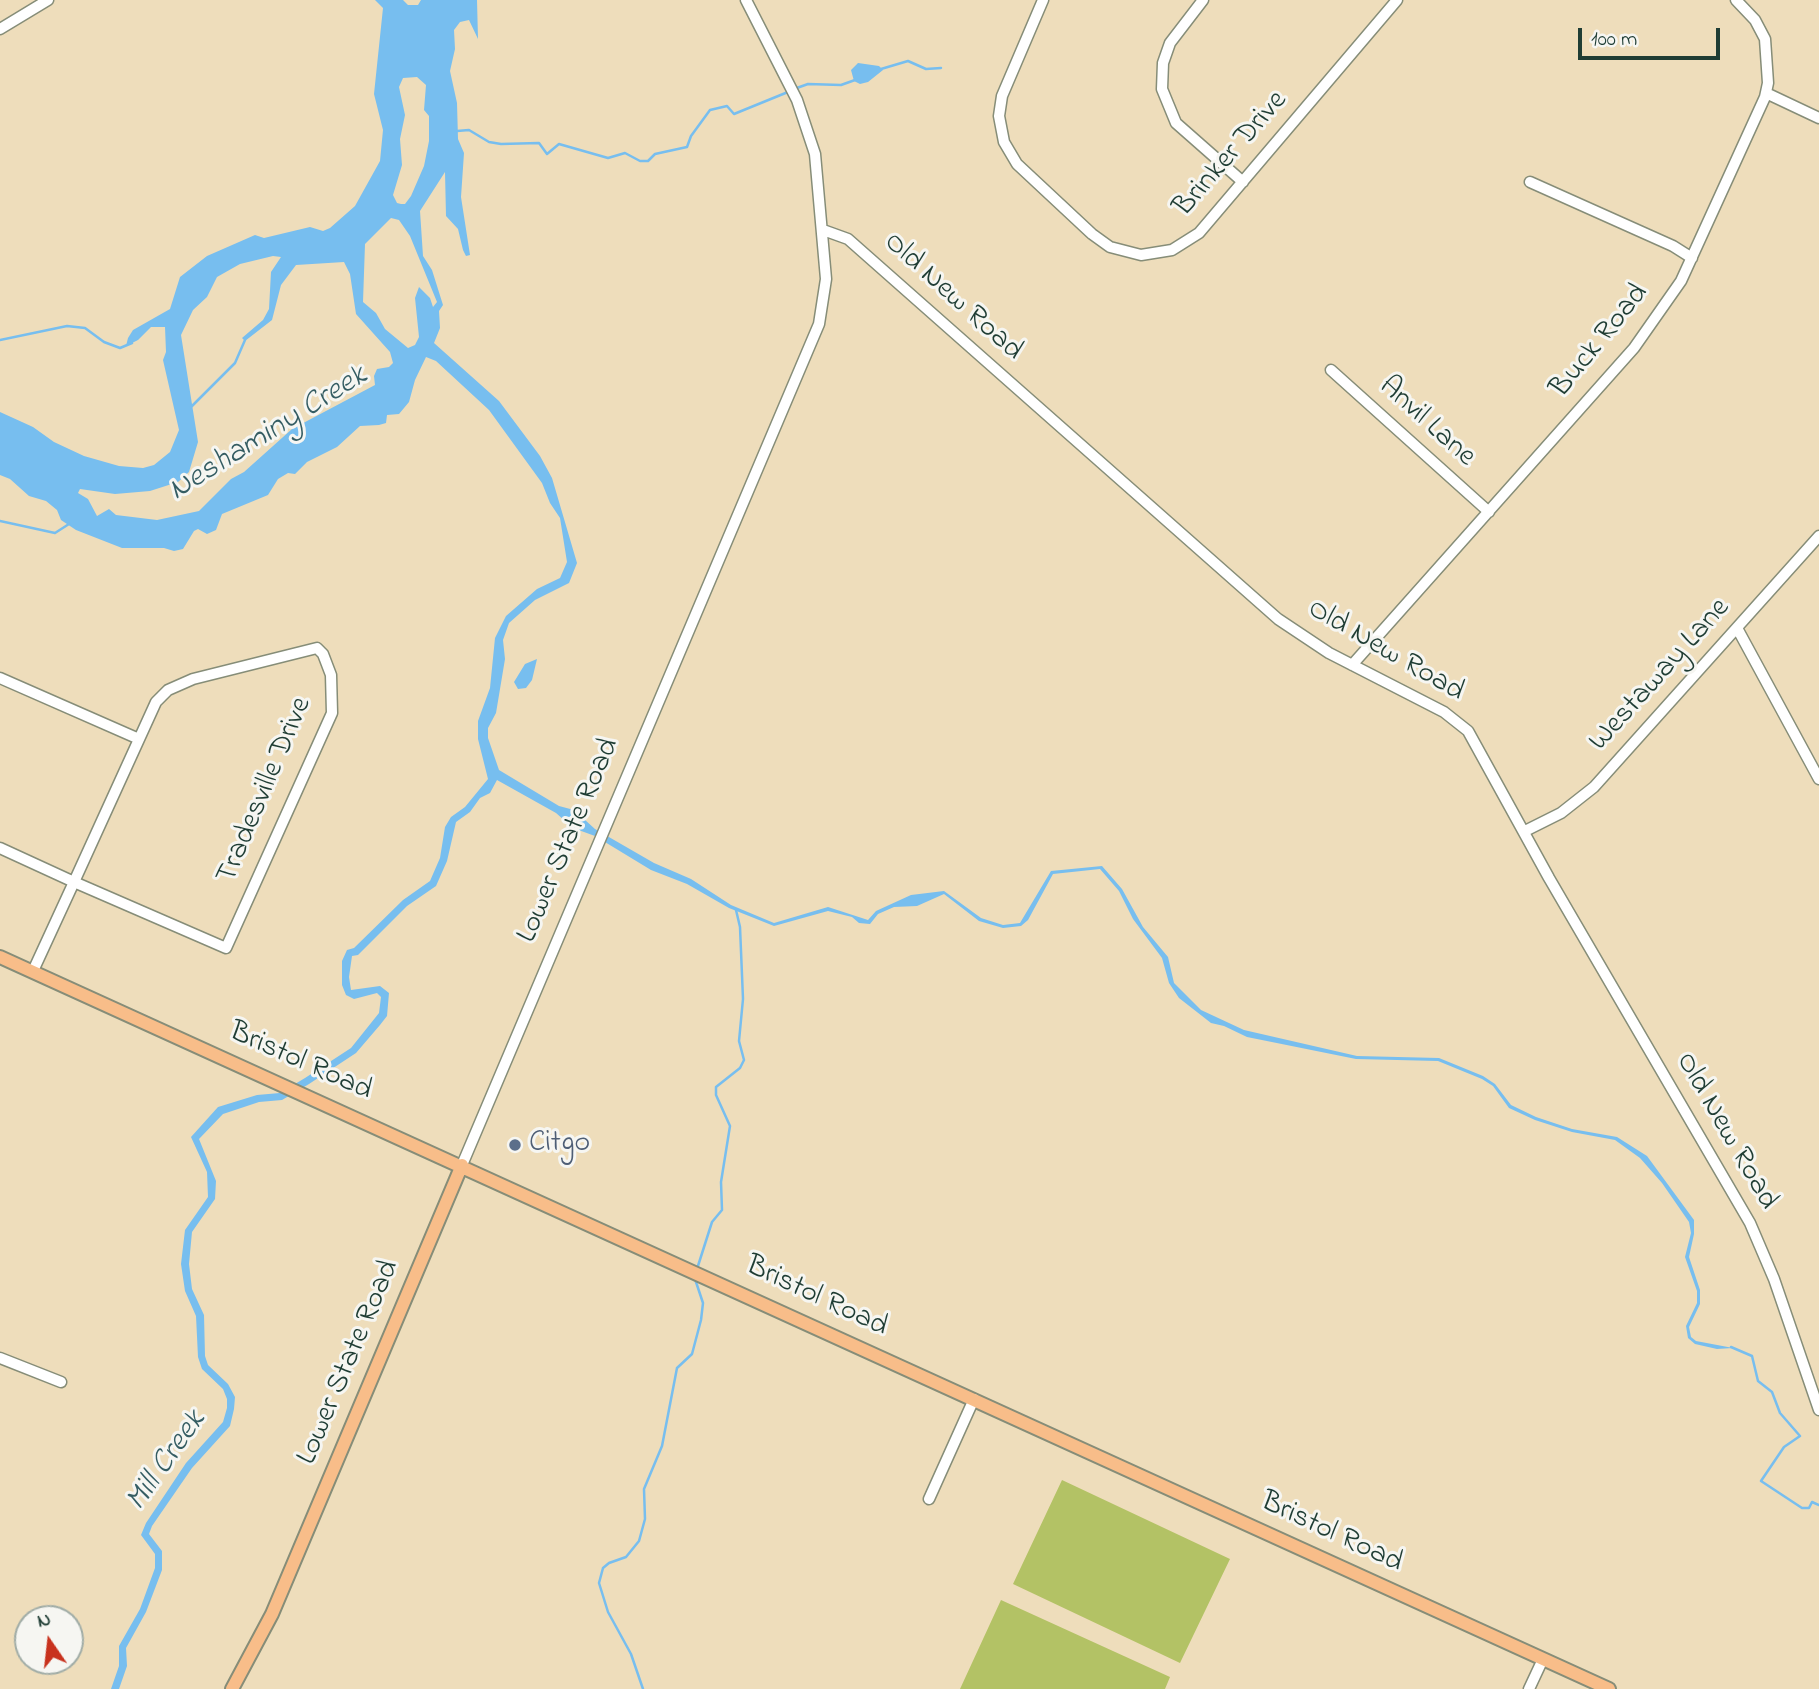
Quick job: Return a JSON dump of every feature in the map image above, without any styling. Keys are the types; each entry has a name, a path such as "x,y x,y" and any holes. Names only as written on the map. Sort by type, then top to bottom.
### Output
{"main road":[{"name":"Bristol Road","path":"0,957 1609,1689"},
{"name":"Lower State Road","path":"232,1689 272,1614 462,1165"}],"street":[{"path":"0,29 48,0"},
{"name":"Lower State Road","path":"462,1165 598,839 816,335 825,287 823,230 814,154 797,100 746,0"},
{"name":"Brinker Drive","path":"1043,0 1005,88 1000,106 1000,127 1009,151 1017,164 1092,234 1125,252 1151,255 1172,250 1199,233 1397,0"},
{"path":"1203,0 1170,43 1163,63 1163,89 1177,123 1243,182"},
{"name":"Buck Road","path":"1352,665 1634,348 1660,315 1692,258 1766,93 1769,70 1765,39 1755,20 1736,0"},
{"path":"1766,93 1819,118"},
{"path":"1530,182 1674,246 1692,258"},
{"name":"Old New Road","path":"823,230 848,239 1278,619 1308,641 1461,723 1481,751 1750,1223 1774,1279 1819,1410"},
{"name":"Anvil Lane","path":"1331,370 1489,512"},
{"name":"Westaway Lane","path":"1525,831 1561,813 1594,787 1819,536"},
{"path":"1737,628 1819,779"},
{"name":"Tradesville Drive","path":"33,971 156,702 168,690 193,679 317,648 323,654 331,675 334,698 331,713 226,947 74,882"},
{"path":"0,678 139,739"},
{"path":"0,848 74,882"},
{"path":"0,1357 61,1382"},
{"path":"929,1499 974,1399"},
{"path":"1529,1689 1543,1659"}],"green space":[{"path":"1062,1480 1230,1559 1180,1663 1013,1584"},
{"path":"1001,1600 1170,1677 1165,1689 960,1689"}],"water":[{"path":"375,0 403,0 408,5 418,5 421,0 477,0 478,39 469,20 460,22 454,30 455,49 450,71 457,103 458,139 464,153 461,197 470,255 466,256 458,229 446,216 445,172 420,211 423,256 432,270 443,305 439,311 440,328 434,343 499,401 540,456 552,478 577,563 569,583 535,600 509,623 503,640 505,659 496,713 488,728 488,738 499,770 559,806 574,810 595,829 654,863 691,879 731,905 774,923 828,907 868,920 876,911 911,895 944,891 981,918 1003,925 1020,923 1051,871 1102,866 1122,889 1143,927 1168,957 1174,983 1201,1010 1244,1030 1357,1056 1439,1058 1483,1076 1495,1084 1511,1105 1536,1117 1572,1129 1617,1137 1647,1156 1694,1220 1689,1257 1700,1290 1700,1304 1689,1327 1691,1337 1696,1341 1733,1348 1717,1349 1695,1344 1688,1338 1686,1326 1697,1303 1697,1291 1685,1257 1691,1233 1689,1222 1662,1183 1640,1158 1615,1140 1572,1132 1509,1108 1493,1086 1438,1061 1356,1059 1247,1037 1211,1023 1179,998 1169,983 1162,958 1133,919 1119,891 1100,869 1053,874 1028,920 1021,926 1003,928 979,921 944,894 917,906 894,907 878,914 870,924 859,923 852,917 828,911 774,926 729,908 687,884 651,870 595,836 573,828 556,813 497,780 490,793 480,798 470,812 456,822 447,861 436,886 407,906 358,955 352,956 349,977 351,990 380,986 389,993 387,1016 380,1025 356,1053 309,1084 282,1100 259,1102 223,1114 199,1139 216,1181 215,1199 192,1232 189,1264 192,1289 204,1315 205,1356 208,1365 228,1384 235,1397 234,1409 230,1426 192,1468 152,1526 149,1534 162,1551 162,1570 146,1612 126,1648 127,1666 119,1689 111,1689 119,1666 119,1646 140,1609 155,1568 155,1554 141,1535 146,1523 186,1463 223,1422 227,1408 223,1389 202,1369 198,1357 196,1316 185,1291 181,1264 185,1230 208,1197 207,1172 191,1137 218,1107 257,1095 280,1093 351,1048 379,1013 381,997 377,993 354,999 346,995 342,985 342,961 347,950 354,948 403,900 430,881 440,858 445,827 451,817 465,807 488,779 478,739 478,721 490,688 495,638 506,616 537,589 560,578 567,562 560,518 542,483 489,410 436,361 426,357 415,380 409,402 399,414 387,415 386,423 360,426 337,447 307,462 295,474 288,473 278,479 268,495 222,514 216,530 207,534 198,529 194,531 183,549 174,551 164,548 122,548 76,530 61,520 57,510 46,501 29,496 10,479 0,475 0,412 84,456 119,466 143,468 154,465 170,452 179,430 163,360 166,352 165,327 151,327 138,340 126,346 128,338 133,330 170,309 180,277 207,256 255,235 264,238 310,227 323,231 355,206 380,161 383,130 374,94 383,8","holes":["417,77 426,85 424,110 429,116 429,141 424,166 411,196 405,204 401,204 397,203 393,195 402,165 400,139 405,115 399,87 403,78","391,218 399,220 410,236 437,302 433,307 430,298 419,287 415,298 419,337 415,345 408,348 385,329 376,313 363,302 365,244","273,256 281,257 271,272 269,309 263,320 242,338 245,341 272,320 281,285 296,265 344,262 350,274 356,314 390,352 393,363 389,367 377,369 374,376 375,385 292,429 244,472 231,479 199,511 157,520 116,515 109,509 97,516 88,499 78,493 80,489 115,494 150,491 178,482 189,472 198,442 181,335 193,310 207,297 217,277 240,264"]},
{"path":"858,63 879,66 883,70 868,82 860,84 854,81 851,70"},
{"path":"537,659 532,680 526,688 518,689 514,682 525,664"}],"waterway":[{"path":"881,69 908,61 926,69 941,68"},
{"path":"794,89 808,84 841,85 855,80"},
{"path":"457,131 469,130 489,142 501,144 539,143 547,154 559,144 608,158 625,153 640,161 648,161 655,154 687,147 691,136 710,110 727,106 734,114 788,92"},
{"path":"0,340 67,326 85,328 104,342 120,348 132,343"},
{"path":"191,407 235,363 245,340"},
{"path":"0,521 55,533 69,524"},
{"path":"697,1269 712,1222 722,1210 721,1182 730,1126 716,1095 716,1087 740,1068 744,1060 739,1041 743,999 740,927 736,910"},
{"path":"643,1689 631,1654 608,1612 599,1583 603,1568 626,1557 639,1541 645,1519 644,1489 662,1446 677,1368 692,1354 701,1320 703,1303 695,1279"},
{"path":"1731,1347 1752,1356 1758,1381 1772,1392 1780,1413 1800,1436 1784,1447 1761,1481 1802,1508 1809,1508 1812,1502 1819,1505"}],"place":[{"name":"Citgo","path":"515,1145"}],"water label":[{"name":"Neshaminy Creek","path":"269,435"},
{"name":"Mill Creek","path":"168,1462"}]}
